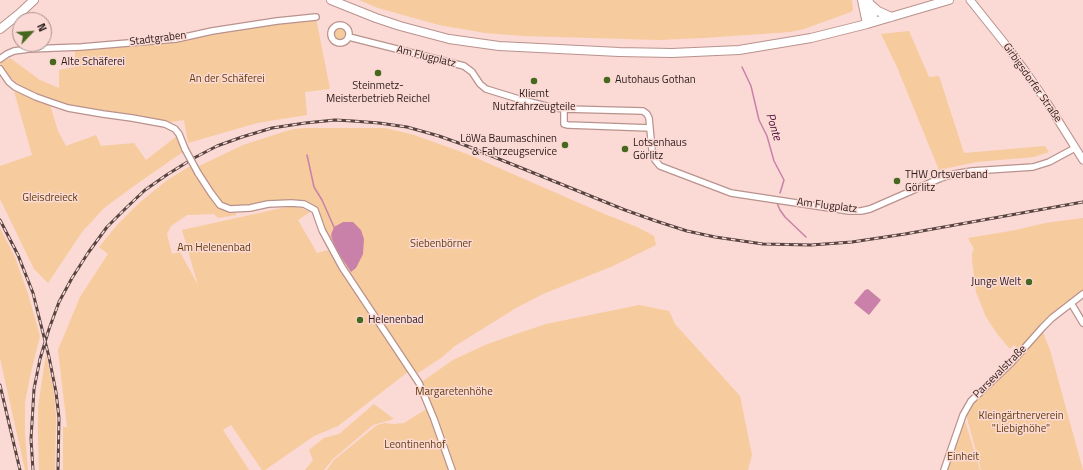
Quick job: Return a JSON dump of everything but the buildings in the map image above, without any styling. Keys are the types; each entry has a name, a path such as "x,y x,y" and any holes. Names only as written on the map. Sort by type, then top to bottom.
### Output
{"main road":[{"path":"0,29 34,0"},
{"path":"331,0 394,24 449,39 499,46 672,53 738,50 811,38 867,24 949,0"},
{"path":"862,0 867,24"},
{"path":"867,24 871,21 872,16 869,2"},
{"path":"869,2 878,11 892,17"}],"street":[{"name":"Girbigsdorfer Straße","path":"970,0 1026,72 1083,160"},
{"name":"Stadtgraben","path":"0,59 14,51 29,49 81,47 176,39 212,30 316,17"},
{"name":"Am Flugplatz","path":"349,37 464,66 472,72 480,84 486,89 522,100 564,109 643,111 647,114 652,150 655,160 660,166 731,193 849,211 861,211 870,209 941,178 954,174 972,171 1033,167 1049,162 1075,148"},
{"path":"0,69 9,82 15,87 36,98 68,108 165,124 175,129 179,134 198,173 220,205 230,209 250,208 268,204 291,203 304,204 315,210 322,230 342,267 419,383 434,419 452,470"},
{"path":"564,109 564,124 568,125 650,128"},
{"name":"Parsevalstraße","path":"944,470 963,415 971,401 1011,363 1043,328 1083,294"},
{"path":"1071,303 1083,323"}],"green space":[{"path":"359,0 852,0 853,10 804,29 790,32 659,40 523,36 485,33 439,25 378,8"},
{"name":"An der Schäferei","path":"316,18 330,89 305,92 307,115 257,123 188,143 184,120 171,122 63,104 41,97 19,85 9,76 0,63 10,58 40,80 59,88 59,70 75,67 75,49 175,40 213,31"},
{"path":"339,28 343,30 345,34 343,38 339,40 335,38 333,34 335,30"},
{"path":"909,31 929,77 939,76 964,153 1045,146 1049,152 1034,157 976,162 939,170 897,67 881,34"},
{"name":"Gleisdreieck","path":"14,91 50,105 58,131 66,146 96,135 101,146 134,143 146,160 177,136 183,152 104,208 82,232 48,283 34,269 0,199 0,166 32,155"},
{"name":"Siebenbörner","path":"305,128 385,128 414,135 467,154 637,227 654,236 656,245 613,266 543,294 516,308 455,346 441,358 418,373 413,369 332,247 316,209 303,202 230,209 220,205 206,185 199,166 243,145 283,132"},
{"name":"Am Helenenbad","path":"190,166 215,205 225,211 236,212 236,215 218,218 214,214 187,215 171,226 167,234 172,254 180,252 198,285 182,230 291,206 301,208 310,212 298,220 317,253 328,250 409,371 338,426 314,436 265,470 262,470 231,425 223,430 249,470 63,470 63,427 67,427 58,350 80,297 108,254 99,247 117,225 138,204 166,181"},
{"name":"Junge Welt","path":"1083,218 1083,290 1049,316 1020,350 1014,345 1010,349 986,317 976,292 972,260 972,253 974,249 968,238 1016,230 1045,223"},
{"path":"0,228 15,257 28,294 40,336 25,402 25,434 28,470 25,470 0,358"},
{"name":"Margaretenhöhe","path":"639,305 669,311 675,324 740,396 752,455 748,470 455,470 435,417 420,383 453,360 485,345 546,324"},
{"name":"Kleingärtnerverein \"Liebighöhe\"","path":"1042,330 1050,350 1083,470 981,470 967,418 967,412 974,401"},
{"path":"46,354 54,392 56,417 55,470 39,470 38,407"},
{"path":"374,404 394,419 373,425 333,459 324,470 305,470 313,460 309,450 324,438 339,434"},
{"name":"Leontinenhof","path":"428,408 449,470 327,470 334,460 377,425 385,423 404,423"},
{"name":"Einheit","path":"964,418 980,470 945,470"}],"shaded area":[{"path":"343,222 353,222 361,230 364,239 363,254 356,268 351,272 337,251 331,235 334,227"},
{"path":"868,289 881,300 869,315 854,303 865,290"}],"waterway":[{"name":"Ponte","path":"742,67 751,86 759,120 767,136 774,161 784,180 780,193"},
{"name":"Siebenbörner","path":"307,155 314,187 322,200 334,227"},
{"name":"Ponte","path":"777,203 785,217 806,237"}],"railway":[{"path":"33,470 31,439 34,389 40,359 59,302 88,253 107,227 126,208 145,190 168,174 217,146 272,128 335,120 379,123 407,127 467,146 625,210 656,221 687,231 763,244 811,245 852,242 1083,202"},
{"path":"0,220 18,255 33,293 49,357 56,392 59,418 58,470"},
{"path":"0,385 20,470"}],"place":[{"name":"Alte Schäferei","path":"53,62"},
{"name":"Steinmetz- Meisterbetrieb Reichel","path":"378,73"},
{"name":"Autohaus Gothan","path":"607,80"},
{"name":"Kliemt Nutzfahrzeugteile","path":"534,81"},
{"name":"LöWa Baumaschinen & Fahrzeugservice","path":"565,145"},
{"name":"Lotsenhaus Görlitz","path":"625,149"},
{"name":"THW Ortsverband Görlitz","path":"897,181"},
{"name":"Junge Welt","path":"1029,282"},
{"name":"Helenenbad","path":"360,320"}]}
